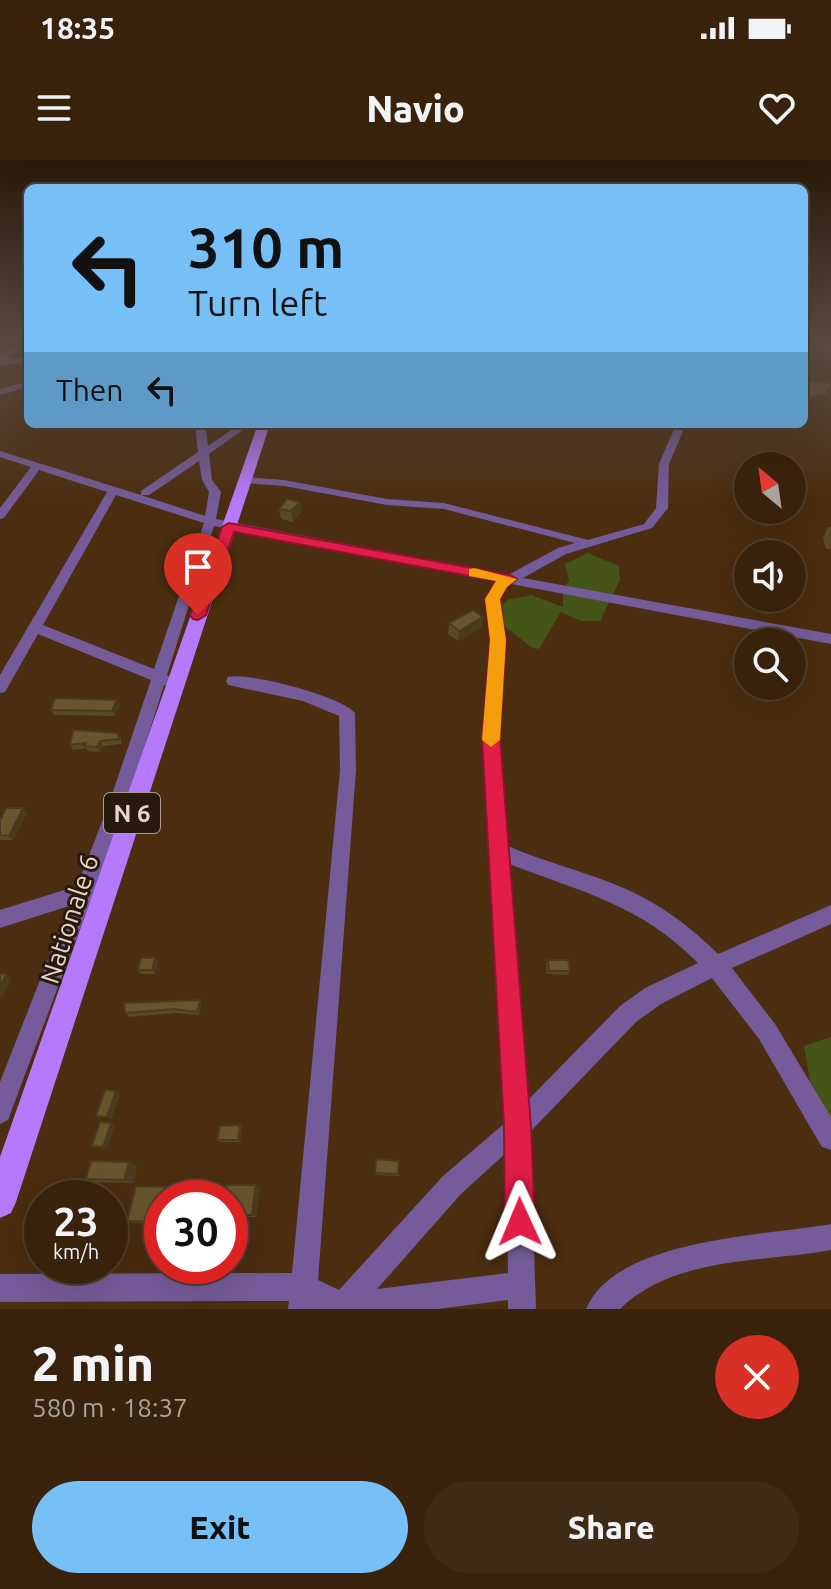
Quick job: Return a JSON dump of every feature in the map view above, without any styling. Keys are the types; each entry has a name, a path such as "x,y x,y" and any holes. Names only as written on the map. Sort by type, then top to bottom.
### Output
{"main road":[{"name":"Nationale 6","path":"0,1202 110,885 168,681 219,524 245,480 263,428"}],"street":[{"path":"200,428 207,480 215,492 219,524"},
{"path":"145,493 240,428"},
{"path":"0,1288 303,1298 343,1307 522,1297 518,1127 491,737 498,640 493,599 501,584 562,551 635,532 655,518 662,508 664,464 679,428"},
{"path":"0,454 219,524 831,639"},
{"path":"0,516 37,466"},
{"path":"245,480 298,485 387,502 444,506 590,543"},
{"path":"0,688 113,491"},
{"path":"0,1112 168,681 35,627"},
{"path":"233,681 287,691 332,704 347,713 348,770 303,1298"},
{"path":"499,851 535,868 593,883 637,903 716,965 780,1052 831,1138"},
{"path":"0,919 110,885"},
{"path":"343,1307 452,1185 518,1127 623,1018 653,996 831,914"},
{"path":"600,1309 617,1288 667,1263 831,1237"}],"green space":[{"path":"588,553 619,566 620,580 600,621 581,621 561,612 539,649 531,647 504,626 503,605 507,600 531,595 563,607 563,590 569,580 565,564"},
{"path":"831,1037 831,1119 812,1092 804,1046"}],"building":[{"path":"287,499 300,502 291,511 279,509"},
{"path":"473,610 483,617 459,631 449,623"},
{"path":"55,698 117,700 112,711 51,710"},
{"path":"73,730 118,733 119,739 100,741 97,747 84,746 86,743 70,745"},
{"path":"6,808 23,808 9,836 0,835 0,820"},
{"path":"141,958 155,958 152,970 138,970"},
{"path":"548,960 568,960 570,971 549,971"},
{"path":"0,974 6,974 0,988"},
{"path":"200,1000 197,1012 174,1009 125,1013 124,1003"},
{"path":"105,1090 116,1091 107,1117 96,1116"},
{"path":"100,1122 111,1123 103,1147 92,1146"},
{"path":"240,1125 238,1140 217,1140 220,1126"},
{"path":"376,1159 399,1161 398,1174 375,1173"},
{"path":"91,1161 129,1162 124,1180 86,1179"},
{"path":"248,1185 256,1185 252,1215 248,1215"},
{"path":"136,1186 144,1186 144,1222 128,1221"}],"slow traffic":[{"path":"474,572 510,579 495,591 493,599 498,640 491,740"}],"route":[{"path":"198,615 229,527 510,579 495,591 493,599 498,640 491,737 518,1127 520,1222"}]}
